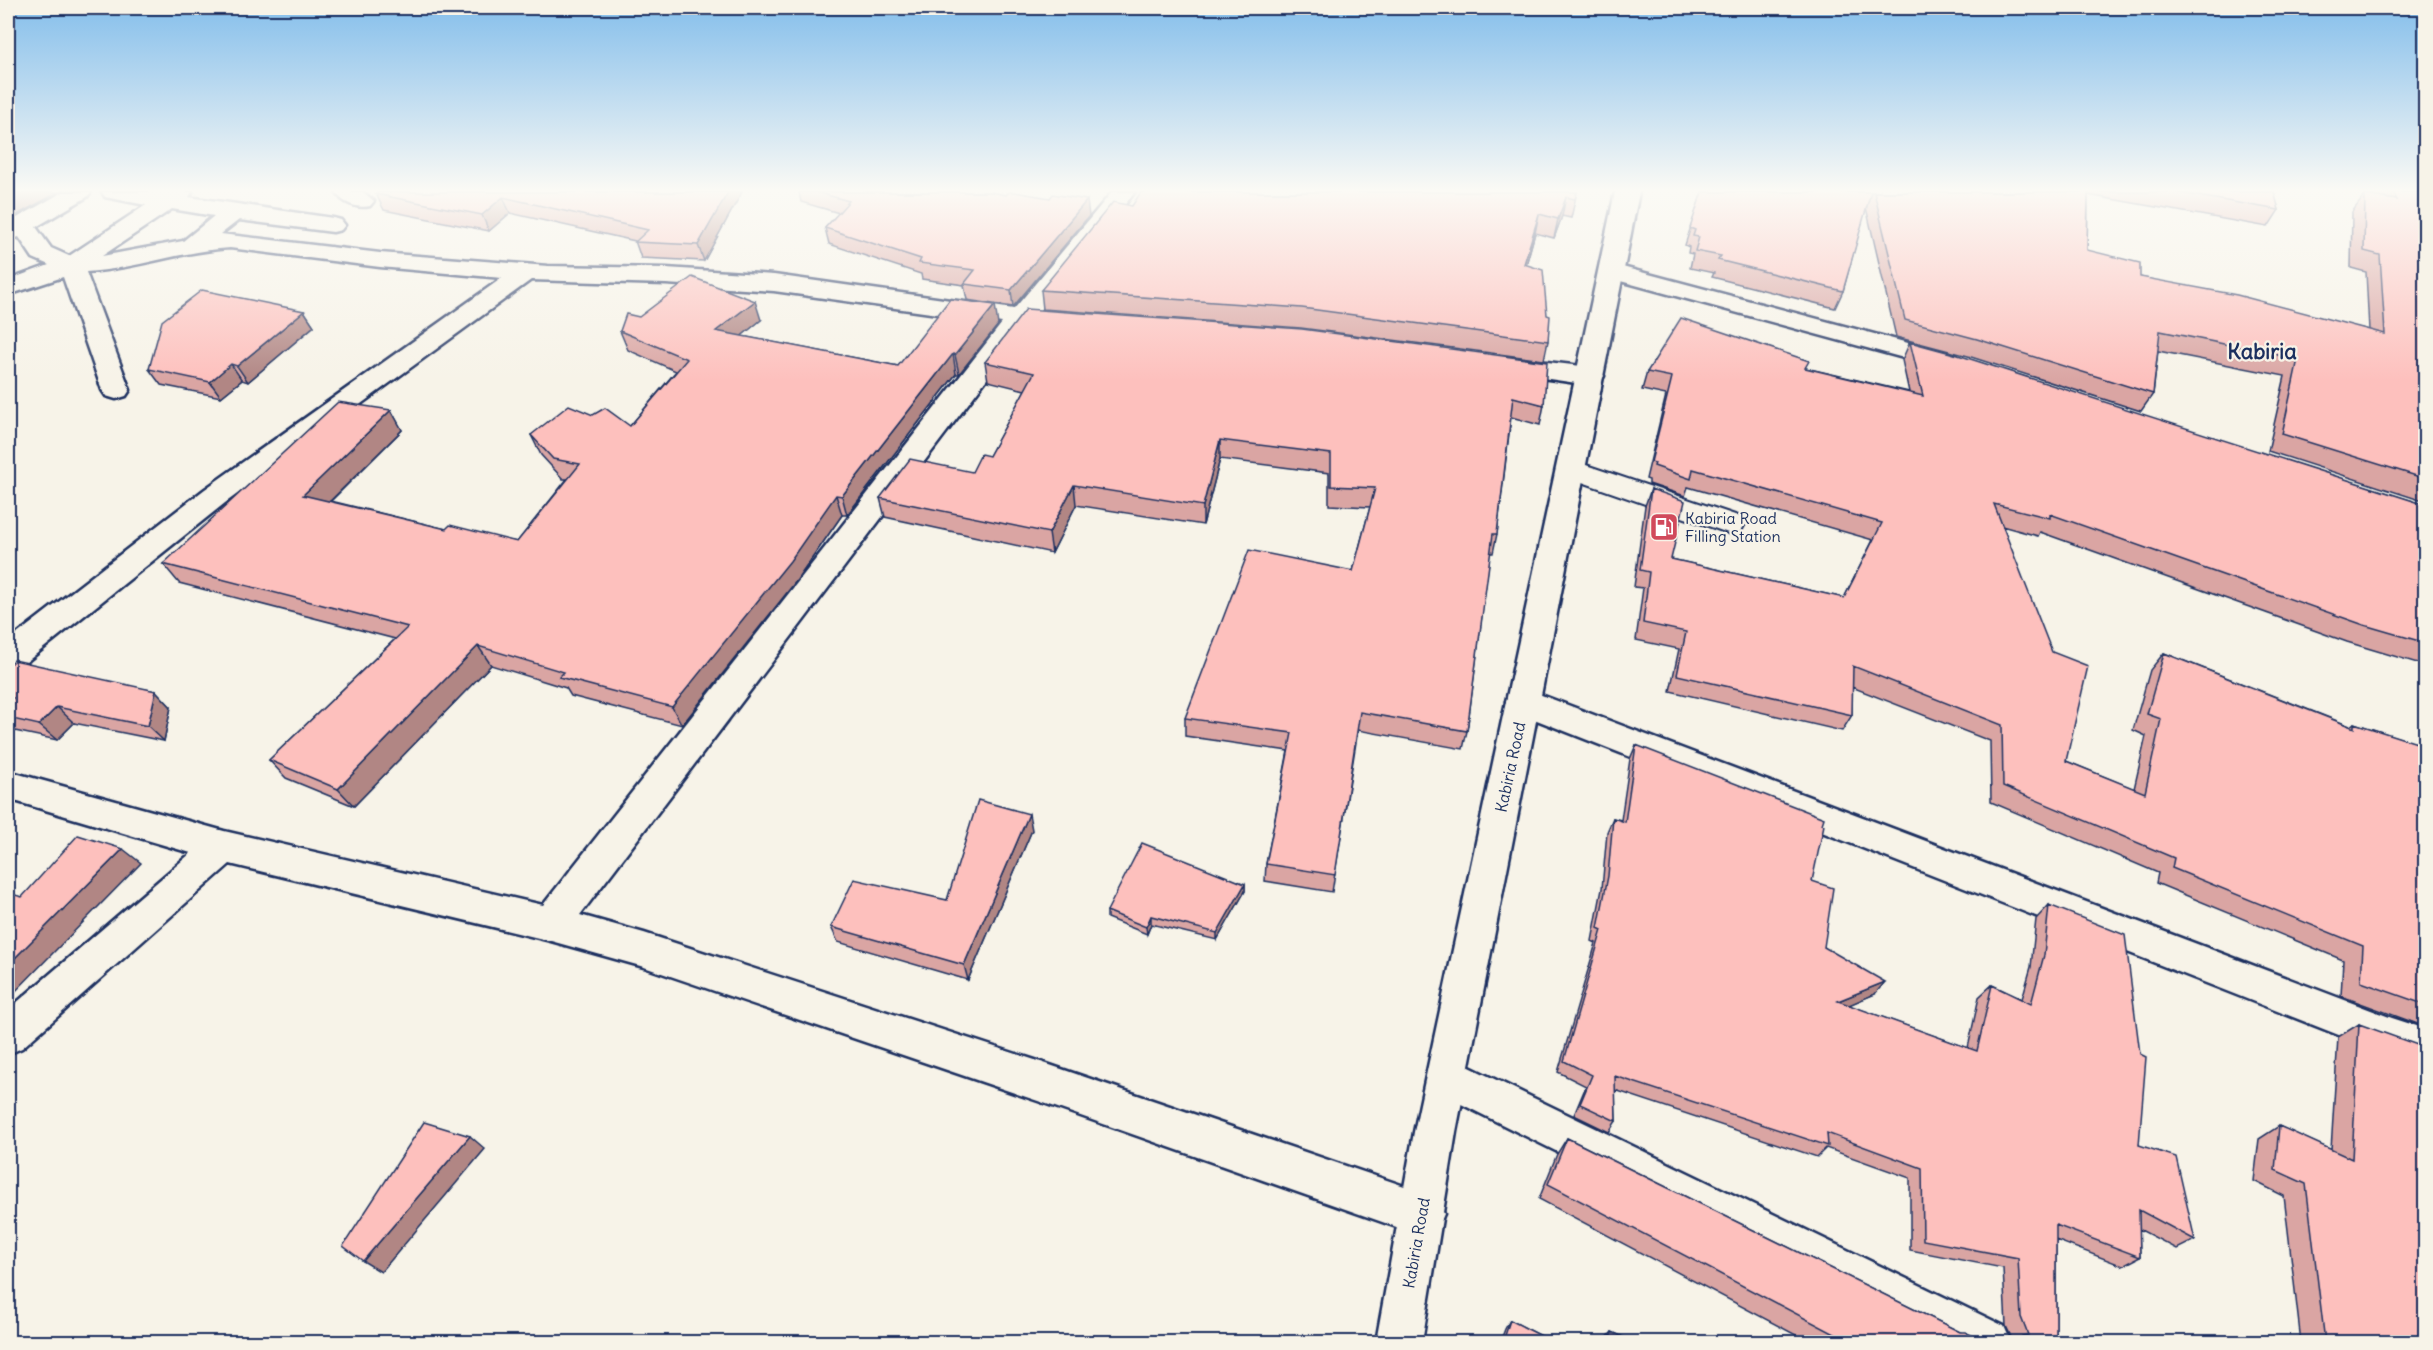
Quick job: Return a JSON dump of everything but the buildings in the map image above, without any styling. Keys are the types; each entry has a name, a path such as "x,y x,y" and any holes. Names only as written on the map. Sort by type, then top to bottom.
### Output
{"street":[{"path":"46,255 71,266 114,263 156,255"},
{"path":"8,288 71,266 87,255"},
{"path":"341,255 526,272 666,276 774,283 1020,318 1092,323"},
{"path":"551,924 1020,318 1072,255"},
{"name":"Kabiria Road","path":"1399,1342 1447,1076 1614,255"},
{"path":"71,266 116,390"},
{"path":"1611,271 1970,368"},
{"path":"8,658 215,496 526,272"},
{"path":"1474,361 1590,376"},
{"path":"1523,701 2392,1037 2426,1048"},
{"path":"8,785 224,847 551,924 709,970 1422,1214"},
{"path":"8,1035 224,847"},
{"path":"1447,1076 1988,1342"}],"lane":[{"path":"1571,469 1731,524"}],"place":[{"name":"Kabiria Road Filling Station","path":"1664,527"}],"district":[{"name":"Kabiria","path":"2262,351"}]}
